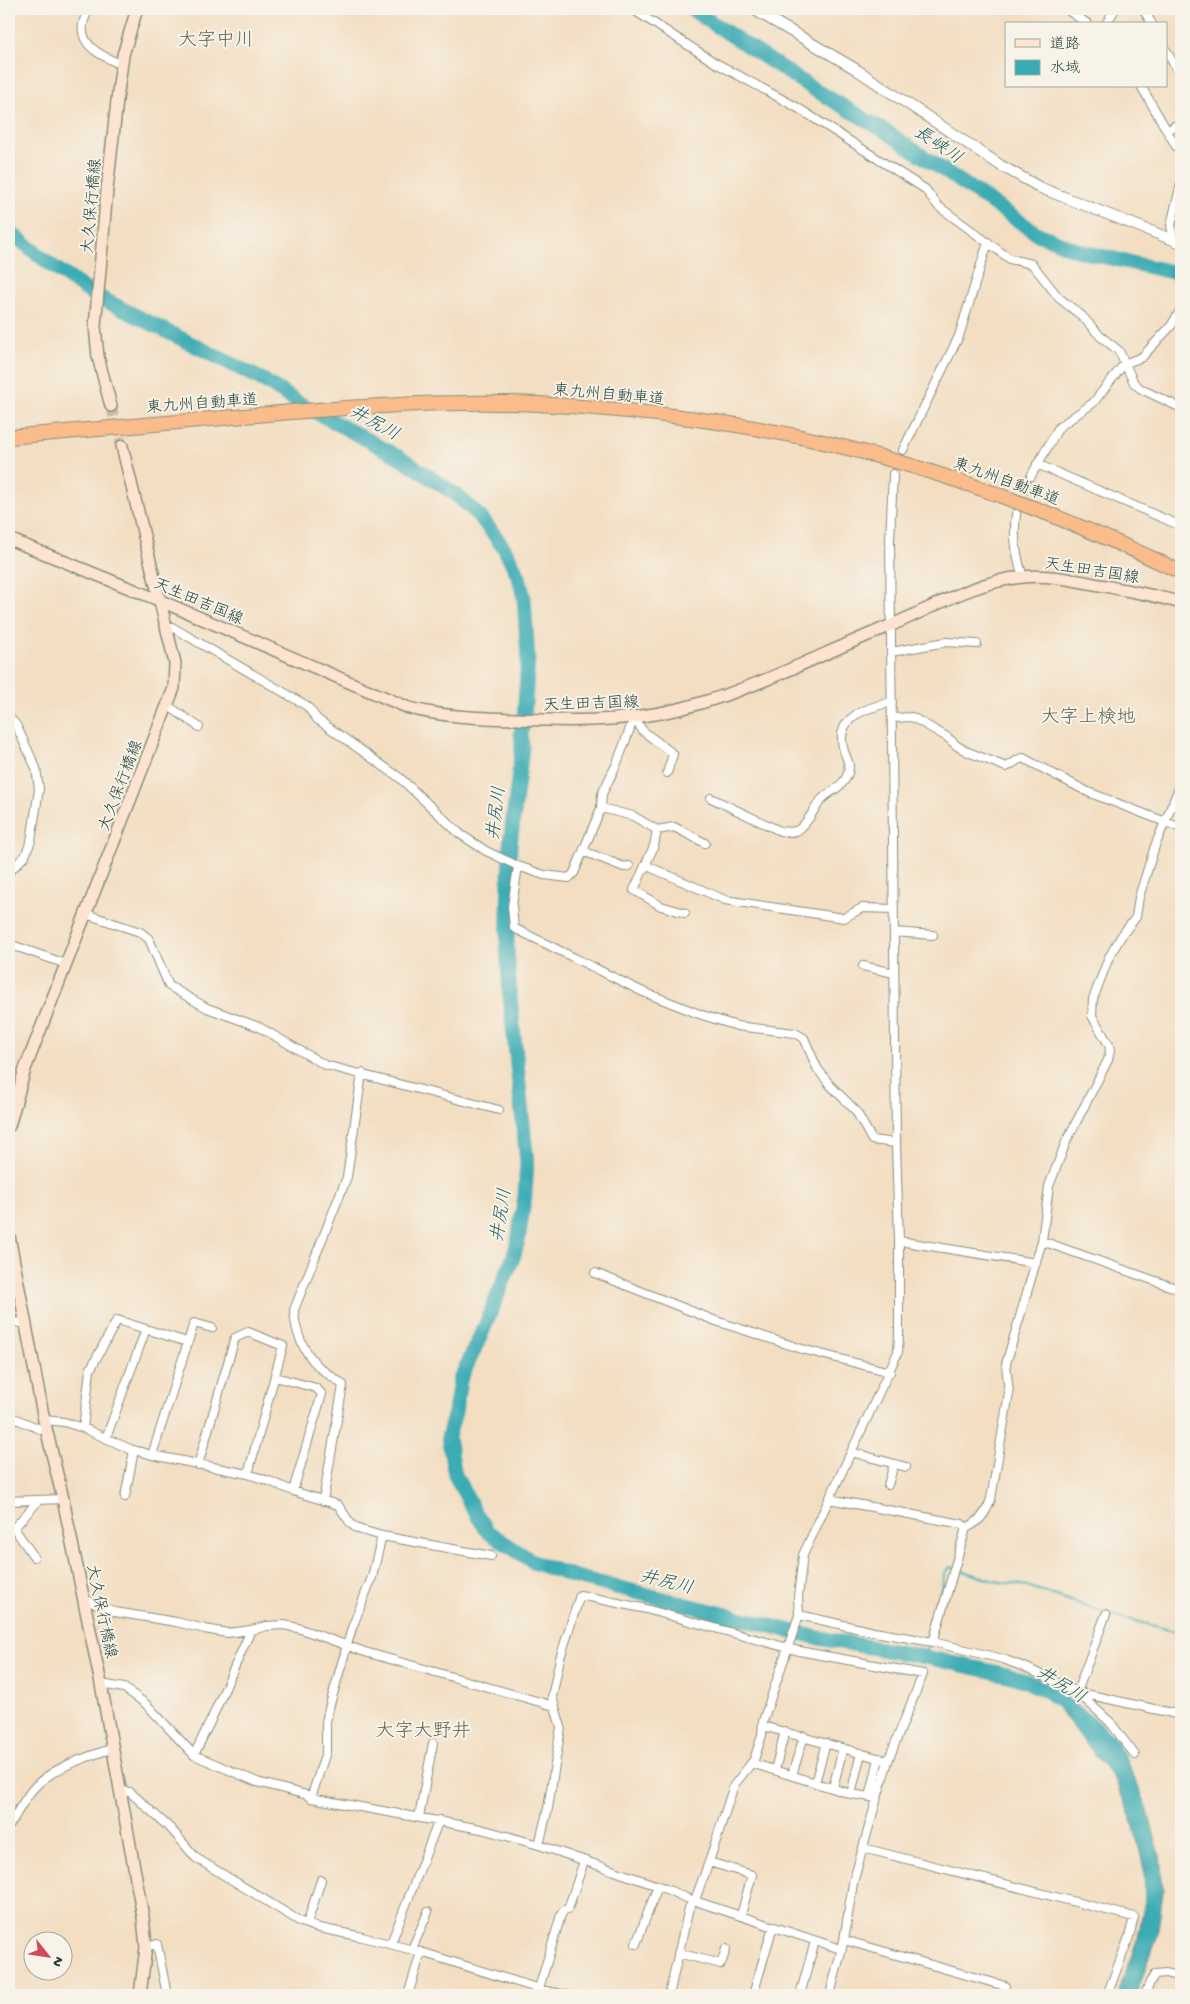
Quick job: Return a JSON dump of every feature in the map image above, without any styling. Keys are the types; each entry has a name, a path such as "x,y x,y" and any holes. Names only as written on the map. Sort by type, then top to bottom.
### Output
{"highway":[{"name":"東九州自動車道","path":"9,437 376,406 461,403 536,404 682,417 802,438 943,475 1058,516 1181,571"}],"main road":[{"name":"大久保行橋線","path":"111,406 98,357 95,326 107,190 122,65 137,9"},
{"name":"大久保行橋線","path":"9,1126 25,1069 174,688 175,663 122,446"},
{"name":"天生田吉国線","path":"9,539 160,601 409,708 438,715 507,719 576,722 634,718 703,703 737,691 977,588 1023,577 1069,579 1181,603"},
{"name":"大久保行橋線","path":"9,1236 44,1420 63,1499 101,1684 143,1917 146,1947 140,1995"}],"street":[{"path":"89,9 82,24 86,40 94,51 122,65"},
{"path":"632,9 714,62 798,108 925,189 938,206 1010,259 1032,264 1059,298 1082,316 1100,336 1119,351 1134,383 1141,390 1181,408"},
{"path":"753,9 854,68 1000,165 1041,188 1177,242"},
{"path":"1066,9 1085,22"},
{"path":"1107,22 1115,9"},
{"path":"1144,9 1151,22"},
{"path":"1168,54 1181,77"},
{"path":"1142,88 1181,152"},
{"path":"1167,131 1181,122"},
{"path":"1177,242 1171,225 1181,184"},
{"path":"903,450 959,336 988,242"},
{"path":"1031,476 1059,426 1094,403 1124,364 1142,357 1162,336 1181,309"},
{"path":"1037,464 1181,526"},
{"path":"669,1995 689,1908 695,1900 709,1862 734,1785 751,1763 762,1735 763,1726 798,1618 798,1597 803,1555 898,1352 899,1241 896,1143 890,540 893,474"},
{"path":"1016,514 1014,536 1016,556 1023,577"},
{"path":"166,628 172,626 307,706 317,719 400,778 460,834 486,851 517,866 544,875 568,878 574,873 602,808 602,794 617,763 634,718"},
{"path":"891,652 946,642 977,644"},
{"path":"711,798 780,831 791,832 800,829 822,798 841,785 849,772 849,761 844,753 841,738 848,720 866,708 892,702"},
{"path":"167,706 199,728"},
{"path":"9,716 16,725 36,768 39,789 32,841 25,856 9,872"},
{"path":"892,718 912,717 947,737 957,746 968,752 1006,766 1023,758 1088,792 1181,828"},
{"path":"634,718 643,731 673,754 666,773"},
{"path":"933,1642 966,1528 985,1514 991,1499 1009,1393 1006,1364 1042,1241 1049,1186 1082,1108 1108,1060 1109,1045 1092,1016 1093,999 1109,957 1122,934 1136,917 1145,878 1164,822 1181,783"},
{"path":"602,808 633,816 658,830 674,827 705,842"},
{"path":"658,830 654,846 634,890 661,906 685,912"},
{"path":"583,851 624,867 629,866"},
{"path":"645,865 725,900 844,918 862,908 894,909"},
{"path":"517,866 512,906 514,928 641,991 702,1015 737,1026 795,1033 804,1038 817,1068 830,1086 856,1112 872,1140 896,1143"},
{"path":"86,914 140,932 149,939 169,986 207,1008 259,1027 326,1065 499,1110"},
{"path":"894,932 933,935"},
{"path":"9,944 66,964"},
{"path":"863,966 894,973"},
{"path":"322,1501 343,1385 318,1367 302,1344 295,1323 294,1310 347,1177 362,1073"},
{"path":"899,1241 1036,1263"},
{"path":"1042,1241 1181,1290"},
{"path":"595,1273 716,1321 802,1349 890,1372"},
{"path":"9,1320 26,1324"},
{"path":"84,1428 90,1370 117,1320 187,1342"},
{"path":"152,1455 194,1323 212,1328"},
{"path":"106,1438 146,1329"},
{"path":"198,1465 235,1338 248,1332 283,1346 248,1474"},
{"path":"275,1377 316,1388 322,1394 293,1492"},
{"path":"9,1416 47,1432"},
{"path":"44,1420 64,1422 84,1428 134,1450 152,1455 248,1474 293,1492 338,1505 351,1524 358,1529 382,1536 491,1556"},
{"path":"125,1497 134,1450"},
{"path":"851,1452 906,1467"},
{"path":"888,1485 894,1464"},
{"path":"9,1501 63,1499"},
{"path":"829,1499 962,1524 966,1528"},
{"path":"34,1557 14,1528 39,1500"},
{"path":"311,1798 326,1752 326,1722 346,1646 372,1577 382,1536"},
{"path":"539,1846 548,1808 561,1728 560,1718 552,1697 560,1658 580,1595 642,1608 788,1646 923,1674 873,1797"},
{"path":"84,1599 115,1612 227,1633 284,1625 443,1676 554,1706"},
{"path":"1077,1692 1106,1614"},
{"path":"798,1618 933,1642 1003,1659 1030,1669 1077,1692 1181,1715"},
{"path":"194,1755 251,1630"},
{"path":"101,1684 124,1688 146,1704 194,1755 257,1782 341,1805 440,1820 481,1829 539,1846 815,1942 841,1949"},
{"path":"1077,1692 1110,1722 1135,1755"},
{"path":"763,1726 888,1761"},
{"path":"774,1770 785,1731"},
{"path":"792,1776 804,1736"},
{"path":"419,1817 433,1743"},
{"path":"816,1782 826,1743"},
{"path":"9,1826 32,1790 46,1776 75,1762 113,1748"},
{"path":"833,1788 843,1748"},
{"path":"851,1794 860,1753"},
{"path":"830,1995 844,1940 853,1884 863,1848 879,1758"},
{"path":"751,1763 851,1794 873,1797"},
{"path":"120,1791 130,1792 172,1830 196,1858 308,1924 412,1949 537,1992 567,1995"},
{"path":"391,1943 440,1820"},
{"path":"863,1848 1134,1917 1129,1937 1107,1995"},
{"path":"537,1992 561,1915 564,1910 568,1909 584,1861"},
{"path":"709,1862 752,1875 741,1915"},
{"path":"308,1924 321,1880"},
{"path":"636,1944 658,1886"},
{"path":"412,1949 428,1912"},
{"path":"753,1995 773,1926"},
{"path":"844,1940 1005,1986 1003,1995"},
{"path":"800,1995 815,1942"},
{"path":"146,1947 157,1944 167,1995"},
{"path":"678,1953 721,1964 726,1949"},
{"path":"408,1995 421,1952"},
{"path":"1145,1995 1155,1974 1166,1973 1181,1977"}],"water":[{"path":"1057,1696 1122,1751 1146,1804 1160,1855 1163,1892 1157,1937 1136,1995 1117,1995 1138,1938 1145,1900 1144,1869 1133,1823 1115,1780 1057,1707"}],"waterway":[{"name":"長峡川","path":"691,9 812,88 890,134 1038,234 1079,251 1181,274"},
{"name":"井尻川","path":"9,231 51,265 89,292 263,380 299,403 406,461 459,497 482,519 504,548 519,577 524,598 528,659 524,718 521,732 522,748 510,845 507,947 510,997 527,1162 525,1195 518,1241 513,1258 460,1380 455,1412 448,1437 455,1475 488,1532 535,1563 572,1576 819,1638 925,1657 1008,1675 1026,1681 1048,1692 1095,1728 1113,1747"},
{"path":"925,1657 945,1574 950,1567 994,1581 1027,1586 1112,1615 1181,1633"}],"tunnel":[{"path":"111,406 122,446"},
{"path":"1020,505 1031,476"}],"district":[{"name":"大字中川","path":"216,38"},
{"name":"大字上検地","path":"1088,715"},
{"name":"大字大野井","path":"423,1729"}]}
